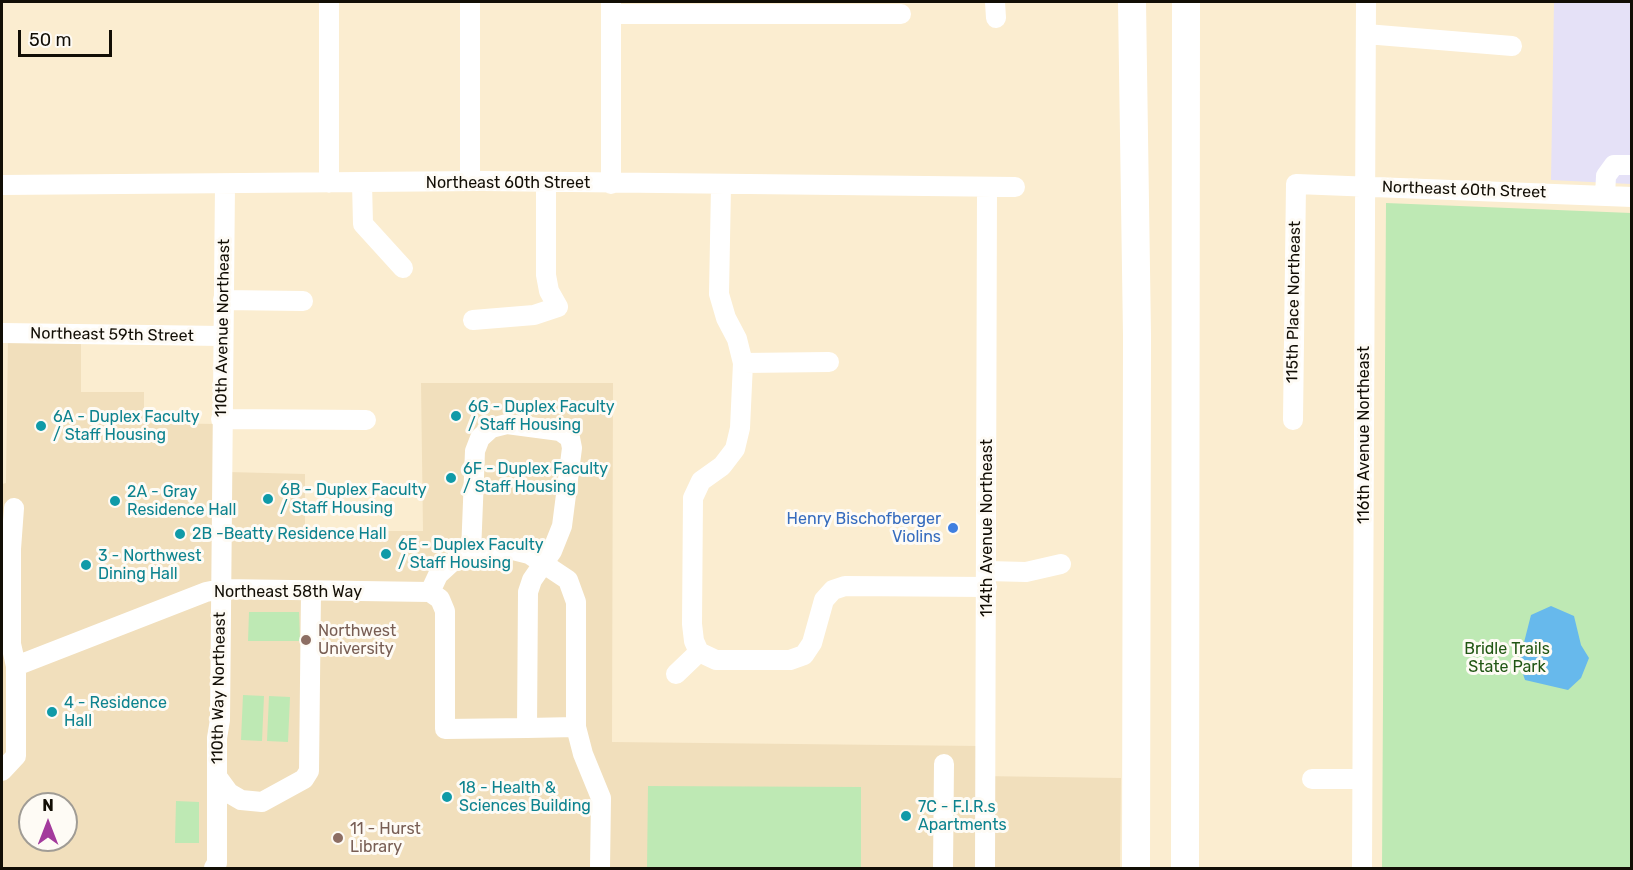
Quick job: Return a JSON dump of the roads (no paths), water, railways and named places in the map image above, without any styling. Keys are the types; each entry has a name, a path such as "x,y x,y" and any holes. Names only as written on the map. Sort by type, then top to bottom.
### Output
{"highway":[{"path":"1132,2 1137,336 1136,868"},
{"path":"1185,868 1186,2"}],"street":[{"path":"329,2 329,183"},
{"path":"470,2 470,181"},
{"name":"116th Avenue Northeast","path":"1362,868 1366,2"},
{"path":"611,184 611,8 901,14"},
{"path":"1366,34 1512,46"},
{"path":"1605,196 1606,177 1614,165 1632,165"},
{"name":"Northeast 60th Street","path":"2,185 470,181 721,186 1016,187"},
{"path":"472,320 534,315 558,307 549,291 546,275 546,182"},
{"path":"362,183 363,224 404,268"},
{"name":"110th Avenue Northeast","path":"220,471 225,184"},
{"name":"Northeast 60th Street","path":"1296,184 1632,197"},
{"name":"115th Place Northeast","path":"1293,420 1296,184"},
{"path":"721,186 720,294 726,318 737,339 743,363 740,428 735,449 723,465 701,481 693,498 692,624 694,641 699,652 716,660 790,660 804,655 812,643 824,600 832,590 845,586 987,579 1061,564"},
{"name":"114th Avenue Northeast","path":"985,868 987,187"},
{"path":"223,300 303,301"},
{"name":"Northeast 59th Street","path":"2,333 222,336"},
{"path":"743,363 830,362"},
{"path":"221,419 366,420"},
{"path":"471,553 475,451 480,438 491,428 507,424 525,424 560,430 570,438 572,448 562,526 532,580 528,592 527,728"},
{"name":"110th Way Northeast","path":"214,868 217,863 221,590 220,471"},
{"path":"2,771 16,756 16,666 11,644 11,549 15,508"},
{"path":"576,727 445,729 445,610 440,598 430,592 438,575 451,563 471,553 505,548 529,554 568,580 576,602 576,727 583,754 601,798 600,868"},
{"name":"Northeast 58th Way","path":"16,666 178,603 221,590 430,592"},
{"path":"218,778 229,793 241,800 262,802 304,779 309,771 311,592"},
{"path":"676,674 699,652"},
{"path":"943,868 944,764"},
{"path":"1312,779 1362,779"}],"water":[{"path":"1551,606 1574,616 1581,645 1589,658 1581,678 1568,690 1525,680 1519,662 1531,615"}],"place":[{"name":"6G - Duplex Faculty / Staff Housing","path":"456,416"},
{"name":"6A - Duplex Faculty / Staff Housing","path":"41,426"},
{"name":"6F - Duplex Faculty / Staff Housing","path":"451,478"},
{"name":"6B - Duplex Faculty / Staff Housing","path":"268,499"},
{"name":"2A - Gray Residence Hall","path":"115,501"},
{"name":"Henry Bischofberger Violins","path":"953,528"},
{"name":"2B -Beatty Residence Hall","path":"180,534"},
{"name":"6E - Duplex Faculty / Staff Housing","path":"386,554"},
{"name":"3 - Northwest Dining Hall","path":"86,565"},
{"name":"Northwest University","path":"306,640"},
{"name":"4 - Residence Hall","path":"52,712"},
{"name":"18 - Health & Sciences Building","path":"447,797"},
{"name":"7C - F.I.R.s Apartments","path":"906,816"},
{"name":"11 - Hurst Library","path":"338,838"}],"park label":[{"name":"Bridle Trails State Park","path":"1507,658"}]}
